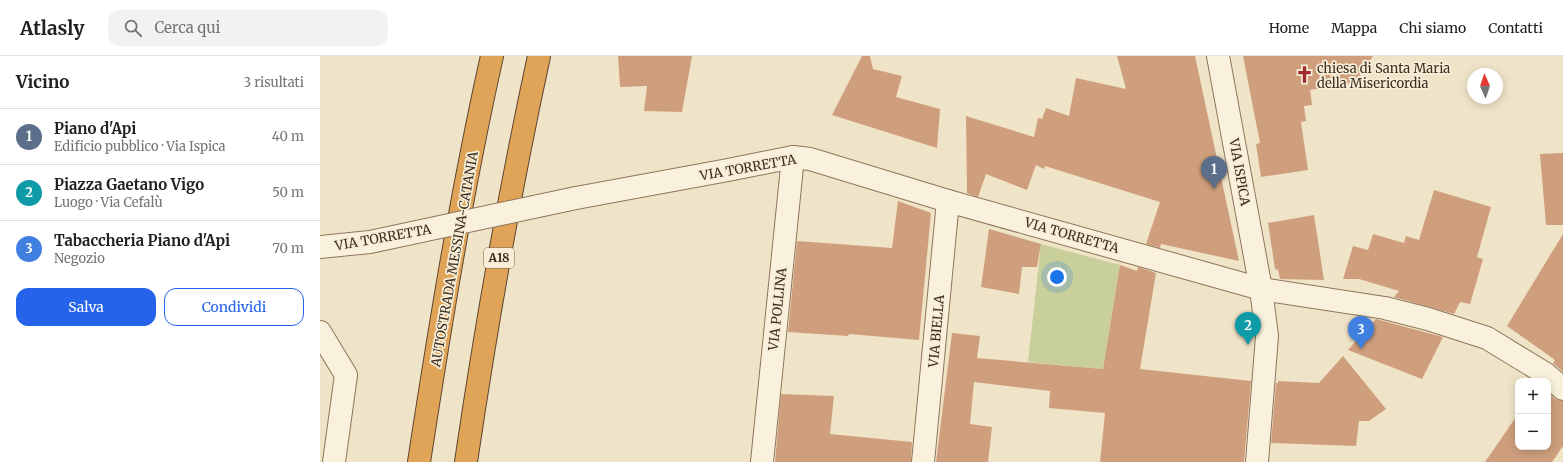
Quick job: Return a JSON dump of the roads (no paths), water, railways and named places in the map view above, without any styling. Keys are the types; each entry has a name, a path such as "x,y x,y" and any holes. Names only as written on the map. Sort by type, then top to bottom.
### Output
{"highway":[{"name":"AUTOSTRADA MESSINA-CATANIA","path":"419,462 453,258 481,106 492,56"},
{"name":"A18","path":"466,462 498,264 526,115 539,56"}],"street":[{"name":"VIA ISPICA","path":"1218,56 1261,289 1267,336 1257,462"},
{"name":"VIA TORRETTA","path":"320,247 370,242 576,198 792,157 810,158 948,201 1261,289 1385,308 1428,319 1487,338 1546,374 1563,390"},
{"name":"VIA POLLINA","path":"762,462 792,157"},
{"name":"VIA BIELLA","path":"923,462 948,201"},
{"path":"320,332 346,375 334,462"}],"place":[{"name":"chiesa di Santa Maria della Misericordia","path":"1304,75"},
{"name":"Piano d'Api","path":"1214,189"},
{"name":"Piazza Gaetano Vigo","path":"1248,345"},
{"name":"Tabaccheria Piano d'Api","path":"1361,349"}]}
